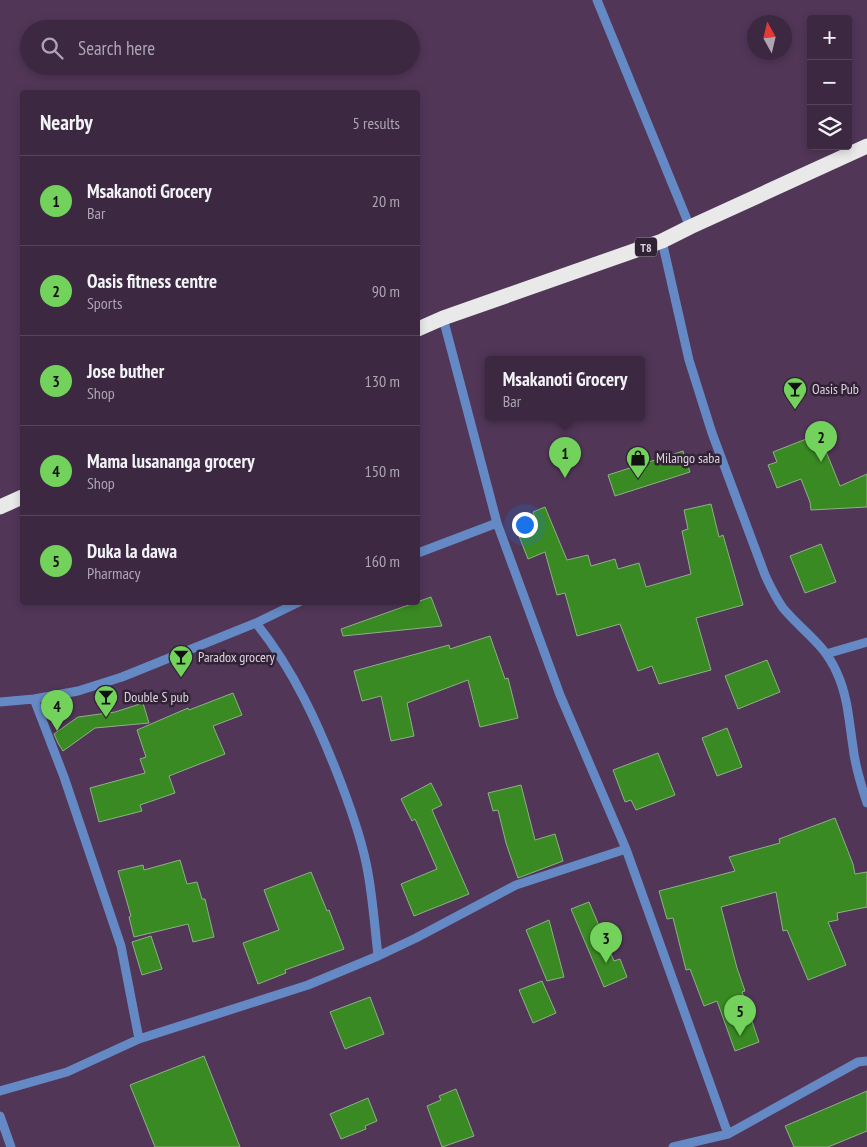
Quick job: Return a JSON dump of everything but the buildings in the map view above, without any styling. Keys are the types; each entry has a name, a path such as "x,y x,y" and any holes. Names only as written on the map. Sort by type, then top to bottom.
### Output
{"highway":[{"name":"T8","path":"420,328 443,318 662,241 867,146"},
{"path":"0,507 20,498"}],"street":[{"path":"597,0 690,227"},
{"path":"662,241 689,360 712,433 765,575 784,609 813,637 837,673 847,703 853,748 867,803"},
{"path":"443,318 497,523 560,695 626,849 728,1134"},
{"path":"420,552 497,523"},
{"path":"0,702 34,699 78,690 122,677 256,622 292,605"},
{"path":"256,622 288,667 332,758 353,816 368,873 378,956"},
{"path":"826,654 867,642"},
{"path":"34,699 64,777 121,946 139,1039"},
{"path":"0,1091 67,1072 139,1039 308,985 416,938 516,886 626,849"},
{"path":"673,1147 728,1134 858,1062 867,1061"},
{"path":"0,1116 11,1147"}],"place":[{"name":"Oasis Pub","path":"795,410"},
{"name":"Oasis fitness centre","path":"821,462"},
{"name":"Msakanoti Grocery","path":"565,478"},
{"name":"Milango saba","path":"638,479"},
{"name":"Paradox grocery","path":"181,678"},
{"name":"Double S pub","path":"106,718"},
{"name":"Mama lusananga grocery","path":"57,731"},
{"name":"Jose buther","path":"606,963"},
{"name":"Duka la dawa","path":"740,1036"}]}
